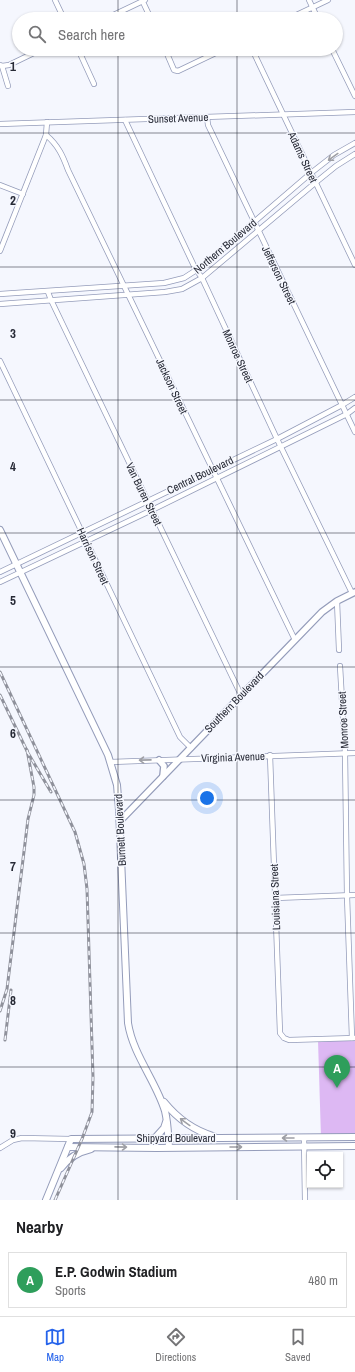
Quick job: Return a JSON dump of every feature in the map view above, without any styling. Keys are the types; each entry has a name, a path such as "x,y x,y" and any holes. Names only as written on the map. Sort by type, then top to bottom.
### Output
{"main road":[{"name":"Burnett Boulevard","path":"0,530 111,762 117,786 120,821 128,1023 136,1048 159,1096 167,1118 169,1148"},
{"path":"159,1096 184,1122 200,1131 218,1138"},
{"path":"155,1138 164,1128 167,1118"},
{"name":"Shipyard Boulevard","path":"71,1139 355,1137"},
{"path":"46,1200 71,1139"},
{"name":"Shipyard Boulevard","path":"68,1146 169,1148 355,1146"},
{"path":"55,1178 70,1158 82,1151 98,1147"}],"street":[{"path":"55,0 61,12"},
{"path":"120,12 143,0 148,12"},
{"path":"309,0 314,12"},
{"path":"302,12 328,0"},
{"path":"8,86 1,65 9,65 28,56"},
{"path":"81,56 94,84"},
{"path":"168,56 174,70 176,71 209,56"},
{"name":"Adams Street","path":"255,56 355,265"},
{"path":"335,56 355,96"},
{"name":"Sunset Avenue","path":"0,124 355,112"},
{"name":"Jefferson Street","path":"207,117 208,125 355,432"},
{"name":"Monroe Street","path":"125,120 202,278 277,439 353,593"},
{"path":"0,251 46,136 47,122"},
{"name":"Jackson Street","path":"46,136 55,143 62,154 68,170 125,286 216,479 295,640"},
{"name":"Northern Boulevard","path":"0,294 48,292 171,282 184,278 197,270 311,173 334,155 355,143"},
{"name":"Northern Boulevard","path":"0,304 129,295 179,290 188,287 202,278 315,182 355,154"},
{"path":"0,185 23,194"},
{"name":"Van Buren Street","path":"48,292 241,695"},
{"name":"Harrison Street","path":"0,361 180,737 191,748"},
{"name":"Central Boulevard","path":"0,572 277,439 355,397"},
{"name":"Central Boulevard","path":"0,582 216,479 347,414 355,408"},
{"name":"Southern Boulevard","path":"120,821 322,612 337,601 353,593"},
{"path":"337,601 339,650"},
{"name":"Monroe Street","path":"340,666 345,753 347,896 353,1038"},
{"name":"Virginia Avenue","path":"111,762 355,753"},
{"name":"Louisiana Street","path":"270,756 279,1030 284,1038 293,1040 353,1038"},
{"path":"159,760 165,769 163,776"},
{"path":"275,898 355,895"},
{"name":"Shipyard Boulevard","path":"0,1148 13,1140 22,1138 71,1139"},
{"path":"304,1138 305,1200"}],"shaded area":[{"path":"355,1038 355,1137 321,1138 318,1040"}],"railway":[{"path":"0,672 75,832 84,864 87,889 93,1077 92,1112 82,1139 55,1200"},
{"path":"0,695 28,753 51,792"},
{"path":"0,1011 7,989 28,819 34,795 34,787 27,750"},
{"path":"5,1040 11,990"}],"place":[{"name":"E.P. Godwin Stadium","path":"337,1088"}]}
